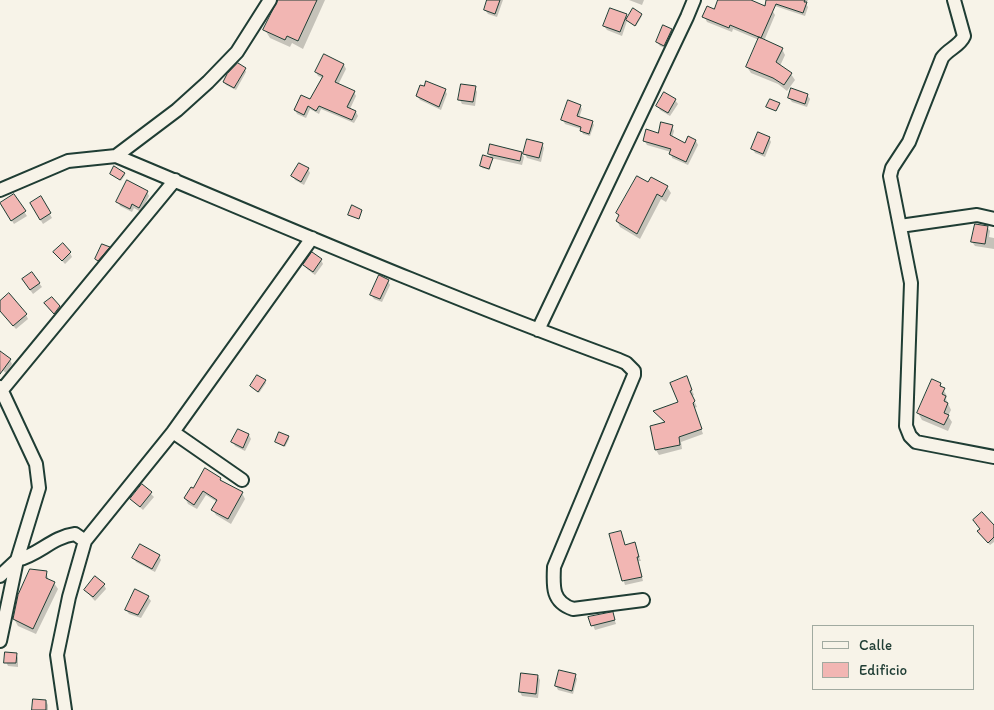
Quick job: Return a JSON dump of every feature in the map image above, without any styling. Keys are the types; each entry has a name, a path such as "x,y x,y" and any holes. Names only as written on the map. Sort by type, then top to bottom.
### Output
{"street":[{"path":"116,156 177,110 208,82 237,52 270,0"},
{"path":"538,330 688,17 694,0"},
{"path":"954,0 964,36 962,41 945,53 942,58 909,142 892,168 891,182 911,283 906,426 910,436 916,442 994,457"},
{"path":"0,190 12,183 68,161 116,156 538,330 626,362 634,370 554,567 554,589 563,606 573,609 643,600"},
{"path":"0,178 12,183"},
{"path":"0,641 17,560 39,488 36,464 1,389 174,180"},
{"path":"900,226 977,215 994,219"},
{"path":"65,710 57,655 69,597 85,541 173,432 312,238"},
{"path":"173,432 242,480"},
{"path":"0,576 17,560 31,557 64,536 75,534 85,541"}],"building":[{"path":"278,0 317,0 298,41 287,36 285,40 263,30"},
{"path":"487,0 500,0 495,14 484,10"},
{"path":"718,0 751,0 765,6 766,0 805,0 804,2 807,2 803,13 776,4 761,38 730,25 729,28 702,17 707,6 714,9"},
{"path":"610,8 627,14 620,32 603,26"},
{"path":"633,8 642,14 635,26 626,20"},
{"path":"663,25 672,29 664,46 656,42"},
{"path":"759,37 783,48 776,62 792,73 784,85 773,78 746,67"},
{"path":"324,54 344,64 335,82 355,91 347,107 356,111 352,120 319,106 316,111 308,106 304,115 294,110 301,95 310,99 323,76 315,72"},
{"path":"238,63 246,68 234,88 223,82 227,74"},
{"path":"426,81 446,89 439,107 416,96 420,85 424,86"},
{"path":"461,84 476,86 473,102 458,100"},
{"path":"791,88 808,94 805,104 788,98"},
{"path":"664,92 676,99 668,113 656,106"},
{"path":"770,99 780,103 776,111 766,107"},
{"path":"568,100 581,105 577,116 593,121 589,134 580,131 581,127 561,120"},
{"path":"661,122 673,125 670,135 685,143 688,136 696,140 686,162 669,154 671,149 643,141 646,129 658,133"},
{"path":"758,132 770,137 763,154 751,149"},
{"path":"527,139 543,143 539,158 523,154"},
{"path":"490,144 522,152 520,161 488,154"},
{"path":"483,155 493,158 489,169 480,166"},
{"path":"299,163 309,168 301,182 291,176"},
{"path":"114,166 125,173 120,180 110,174"},
{"path":"637,176 648,182 651,177 668,186 662,197 657,194 637,234 616,221 619,215 616,213"},
{"path":"127,180 148,191 139,208 132,204 130,209 116,202"},
{"path":"14,194 26,211 11,221 0,203"},
{"path":"41,196 51,213 40,220 30,203"},
{"path":"352,205 362,210 359,219 348,215"},
{"path":"975,224 988,226 985,244 971,242"},
{"path":"63,243 71,252 62,261 53,252"},
{"path":"102,244 110,247 98,261 95,259"},
{"path":"312,252 322,259 313,272 303,265"},
{"path":"32,272 40,283 30,290 22,279"},
{"path":"379,275 389,280 380,299 370,295"},
{"path":"9,293 27,314 13,326 0,311 0,301"},
{"path":"52,297 60,306 54,314 44,303"},
{"path":"0,351 11,359 0,374"},
{"path":"257,375 266,380 258,392 250,386"},
{"path":"687,376 692,390 690,391 695,401 693,403 702,429 679,437 680,445 655,450 650,426 665,422 653,411 678,402 670,383"},
{"path":"932,379 941,383 940,386 945,388 942,394 946,396 944,401 948,403 944,413 949,415 944,425 917,413"},
{"path":"238,429 249,434 243,448 231,442"},
{"path":"279,432 289,436 284,446 275,442"},
{"path":"205,468 221,478 220,480 243,492 228,519 211,510 217,500 203,491 194,505 184,498 191,487 193,488"},
{"path":"142,484 152,492 140,507 130,499"},
{"path":"982,512 994,525 994,537 988,543 977,531 980,529 973,520"},
{"path":"621,531 625,545 635,542 642,577 622,581 609,534"},
{"path":"140,544 160,555 152,569 132,558"},
{"path":"30,569 47,571 46,578 55,582 33,629 13,619 18,595"},
{"path":"95,576 105,584 93,597 84,590"},
{"path":"135,589 149,596 138,615 125,610"},
{"path":"613,612 615,620 591,626 588,617"},
{"path":"5,652 17,653 16,663 4,663"},
{"path":"559,670 576,674 572,691 555,686"},
{"path":"521,673 538,675 536,694 519,692"},
{"path":"33,699 46,700 46,710 32,710"}]}
